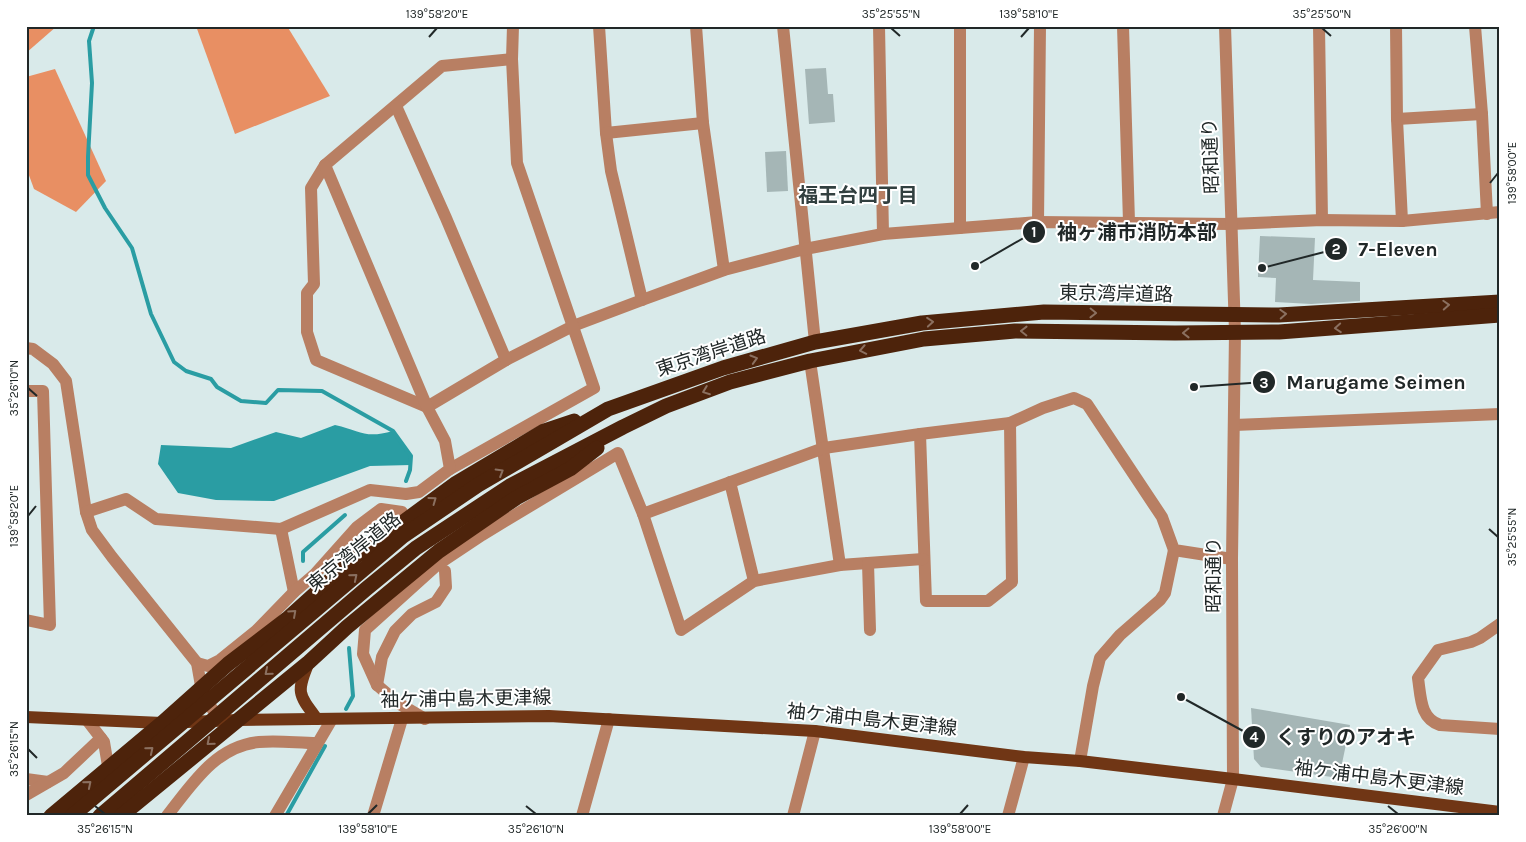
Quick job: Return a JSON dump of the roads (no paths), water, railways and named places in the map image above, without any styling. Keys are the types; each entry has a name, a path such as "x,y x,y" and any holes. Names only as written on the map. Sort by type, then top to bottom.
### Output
{"highway":[{"name":"東京湾岸道路","path":"72,816 404,536 478,486 608,409 723,368 815,342 922,323 1044,312 1279,315 1500,302"},
{"name":"東京湾岸道路","path":"100,816 358,595 416,548 510,486 666,406 730,382 810,361 924,338 1015,330 1279,332 1500,315"},
{"path":"50,816 162,723 201,686 286,619 357,556 455,484 544,432 608,409"},
{"path":"121,816 309,662 347,627 439,551 516,498 570,469 623,427"}],"main road":[{"path":"309,662 300,682 301,698 317,719"},
{"name":"袖ケ浦中島木更津線","path":"26,717 162,723 222,720 549,716 815,731 1024,757 1080,761 1233,779 1442,810 1480,813 1500,812"}],"street":[{"path":"86,512 126,499 156,519 281,529 370,490 406,494 419,492 450,470 594,388 517,163 512,59 514,26"},
{"path":"599,26 606,133 611,171 642,300"},
{"path":"696,26 703,123 724,270"},
{"path":"783,26 815,342"},
{"path":"879,26 882,234"},
{"path":"960,26 960,228"},
{"path":"1038,222 1040,26"},
{"path":"1123,26 1129,222"},
{"name":"昭和通り","path":"1223,816 1233,779 1232,559 1235,332 1226,26"},
{"path":"1319,26 1322,220"},
{"path":"1396,26 1397,119 1402,221"},
{"path":"1475,26 1487,214"},
{"path":"426,407 316,360 307,332 307,293 314,284 311,188 325,165 442,66 512,59"},
{"path":"396,106 506,360"},
{"path":"1397,119 1482,114"},
{"path":"606,133 703,123"},
{"path":"325,165 426,407 445,441 450,470"},
{"path":"426,407 506,360 573,326 724,270 805,249 882,234 1038,222 1232,224 1322,220 1402,221 1500,212"},
{"path":"26,348 33,349 53,364 66,382 86,512 92,530 197,663 201,686 210,706 222,720"},
{"path":"810,361 840,564"},
{"path":"26,391 43,391 50,625 26,620"},
{"path":"643,514 824,448 1010,423 1043,408 1074,398 1087,404 1162,517 1174,550 1165,593 1160,600 1120,635 1100,658 1092,686 1080,761"},
{"path":"1234,425 1500,414"},
{"path":"920,434 926,601 988,601 1012,582 1010,423"},
{"path":"425,718 398,703 377,685 363,654 365,630 437,565 482,535 618,453 643,514 681,630 754,581 840,564 923,558"},
{"path":"730,482 754,581"},
{"path":"197,663 208,666 220,660 256,631 294,592 315,574 357,527 381,509 402,512"},
{"path":"281,529 294,592"},
{"path":"1174,550 1232,559"},
{"path":"868,562 870,630"},
{"path":"377,685 382,657 395,631 412,614 436,602 446,587 445,571"},
{"path":"1500,624 1471,642 1438,650 1418,678 1423,710 1432,722 1440,725 1500,729"},
{"path":"275,816 332,719"},
{"path":"373,816 402,719"},
{"path":"87,720 104,742 108,766"},
{"path":"582,816 608,720"},
{"path":"793,816 815,731"},
{"path":"26,795 64,773 101,738"},
{"path":"167,816 207,766 221,755 238,746 260,742 317,743"},
{"path":"1008,816 1024,757"},
{"path":"26,778 48,782"}],"water":[{"path":"335,425 369,434 393,431 411,456 411,465 370,466 274,501 216,500 178,493 158,464 161,445 231,448 276,432 301,438"}],"waterway":[{"path":"94,26 89,41 92,83 88,175 105,208 132,248 151,314 174,362 186,371 211,379 217,387 241,401 266,403 278,390 322,391 393,431 411,456 410,470 406,481"},
{"path":"303,561 303,552 345,515"},
{"path":"346,709 353,696 349,648"},
{"path":"286,816 325,746"}],"place":[{"name":"袖ヶ浦市消防本部","path":"975,266"},
{"name":"7-Eleven","path":"1262,268"},
{"name":"Marugame Seimen","path":"1194,387"},
{"name":"くすりのアオキ","path":"1181,697"}],"district":[{"name":"福王台四丁目","path":"858,195"}]}
